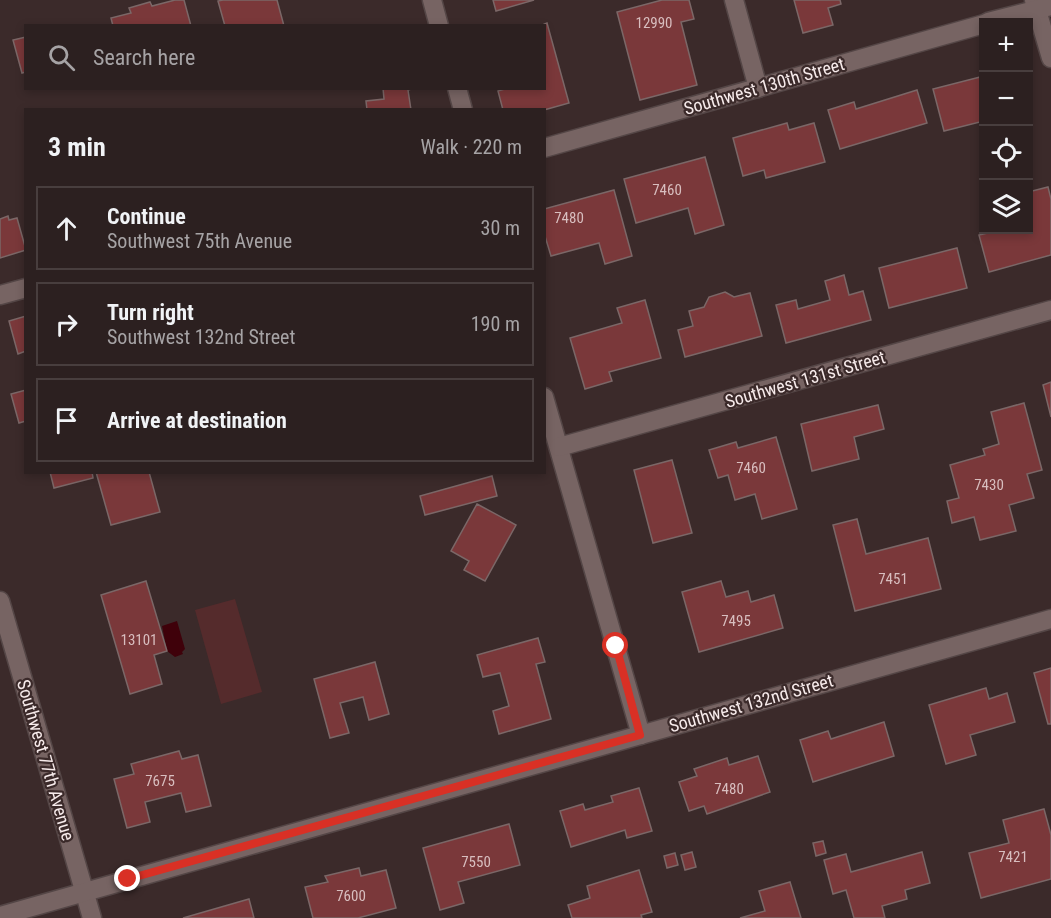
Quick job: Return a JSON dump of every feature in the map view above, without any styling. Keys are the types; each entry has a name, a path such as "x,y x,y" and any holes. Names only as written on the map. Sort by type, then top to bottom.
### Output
{"street":[{"path":"432,0 438,24"},
{"path":"734,0 759,88"},
{"path":"1000,18 1041,5 1051,58"},
{"name":"Southwest 130th Street","path":"546,147 979,25"},
{"path":"458,90 462,108"},
{"path":"0,295 24,289"},
{"name":"Southwest 131st Street","path":"559,447 1051,310"},
{"path":"546,404 640,735"},
{"name":"Southwest 77th Avenue","path":"0,602 92,918"},
{"name":"Southwest 132nd Street","path":"0,916 1051,619"}],"shaded area":[{"path":"235,599 262,692 221,704 195,610"},
{"path":"177,621 185,649 183,654 175,657 167,651 162,626"}],"building":[{"path":"184,0 190,24 112,24 111,18 131,13 129,8 150,2 152,6"},
{"path":"277,0 283,24 224,24 218,1"},
{"path":"493,0 534,0 496,11"},
{"path":"662,0 689,0 694,19 681,22 697,85 640,100 617,12"},
{"path":"794,0 840,0 841,4 828,8 833,25 803,33"},
{"path":"547,23 569,103 546,109 502,108 498,91 546,90 545,24"},
{"path":"24,37 24,72 22,73 13,40"},
{"path":"979,77 979,122 944,131 933,89"},
{"path":"383,90 408,90 411,108 367,108 366,101 384,99"},
{"path":"917,90 927,123 840,149 828,110 854,102 856,109"},
{"path":"787,123 789,130 814,123 825,162 766,178 764,170 743,176 733,138"},
{"path":"705,157 724,225 695,234 688,208 636,223 624,179"},
{"path":"1048,187 1051,199 1051,255 989,272 979,235 1033,234 1033,191"},
{"path":"614,190 632,256 605,264 599,243 551,256 546,240 546,208"},
{"path":"8,216 9,220 17,218 24,251 0,258 0,219"},
{"path":"957,248 967,288 889,308 879,268"},
{"path":"844,275 849,295 863,291 871,320 786,343 776,305 796,300 798,309 830,300 825,281"},
{"path":"725,292 734,297 750,293 762,336 685,357 678,330 693,326 689,311 704,307 709,297"},
{"path":"645,300 661,358 609,372 612,381 585,389 570,338 622,323 617,308"},
{"path":"24,317 24,352 18,354 9,321"},
{"path":"1051,382 1051,417 1043,385"},
{"path":"24,391 24,422 19,423 11,394"},
{"path":"1024,403 1042,470 1027,474 1034,498 1009,505 1016,531 980,540 974,517 952,523 947,501 959,498 950,465 985,455 983,449 999,444 991,412"},
{"path":"878,405 884,429 854,437 859,459 812,471 801,424"},
{"path":"776,437 797,509 762,519 755,494 735,500 728,475 718,478 709,450 736,442 738,448"},
{"path":"672,460 692,533 653,543 634,470"},
{"path":"50,474 92,474 93,478 54,488"},
{"path":"97,474 150,474 160,512 111,525"},
{"path":"492,476 497,496 425,515 420,496"},
{"path":"477,504 516,525 485,581 464,570 469,561 451,551"},
{"path":"857,519 866,554 928,538 941,589 855,611 833,525"},
{"path":"146,581 167,651 154,655 162,684 130,694 101,595"},
{"path":"721,581 726,597 748,591 751,602 774,595 783,628 699,652 682,592"},
{"path":"538,638 545,662 536,664 551,719 499,734 493,711 509,706 500,673 483,677 477,655"},
{"path":"375,662 389,714 369,720 363,697 340,703 349,733 330,738 314,679"},
{"path":"1051,668 1051,724 1048,724 1034,673"},
{"path":"986,688 989,699 1007,693 1015,722 970,735 976,755 946,764 929,705"},
{"path":"884,722 894,756 813,782 800,740 828,731 831,739"},
{"path":"179,751 182,759 198,755 211,806 186,812 181,793 145,802 150,822 127,828 114,779 134,774 131,764"},
{"path":"758,756 770,792 707,814 704,806 689,811 679,782 697,776 694,769 727,758 729,765"},
{"path":"639,788 652,831 627,838 625,830 571,847 560,811 583,804 585,810 613,802 611,796"},
{"path":"1044,809 1051,835 1051,879 981,898 969,853 1009,843 1003,820"},
{"path":"509,824 520,865 458,882 464,903 440,910 423,848"},
{"path":"823,841 826,853 816,856 813,843"},
{"path":"692,852 696,867 685,870 681,855"},
{"path":"922,852 930,883 905,890 907,899 882,906 885,918 854,918 846,890 833,894 824,860 846,854 851,872"},
{"path":"675,853 678,865 667,868 664,856"},
{"path":"359,868 361,876 386,870 396,908 358,918 313,918 305,887 328,882 325,876"},
{"path":"639,870 652,912 641,915 642,918 572,918 568,905 590,898 587,886"},
{"path":"790,882 801,918 740,918 765,911 759,891"},
{"path":"249,899 254,918 183,918"}],"route":[{"path":"128,879 640,735 616,646"}]}
